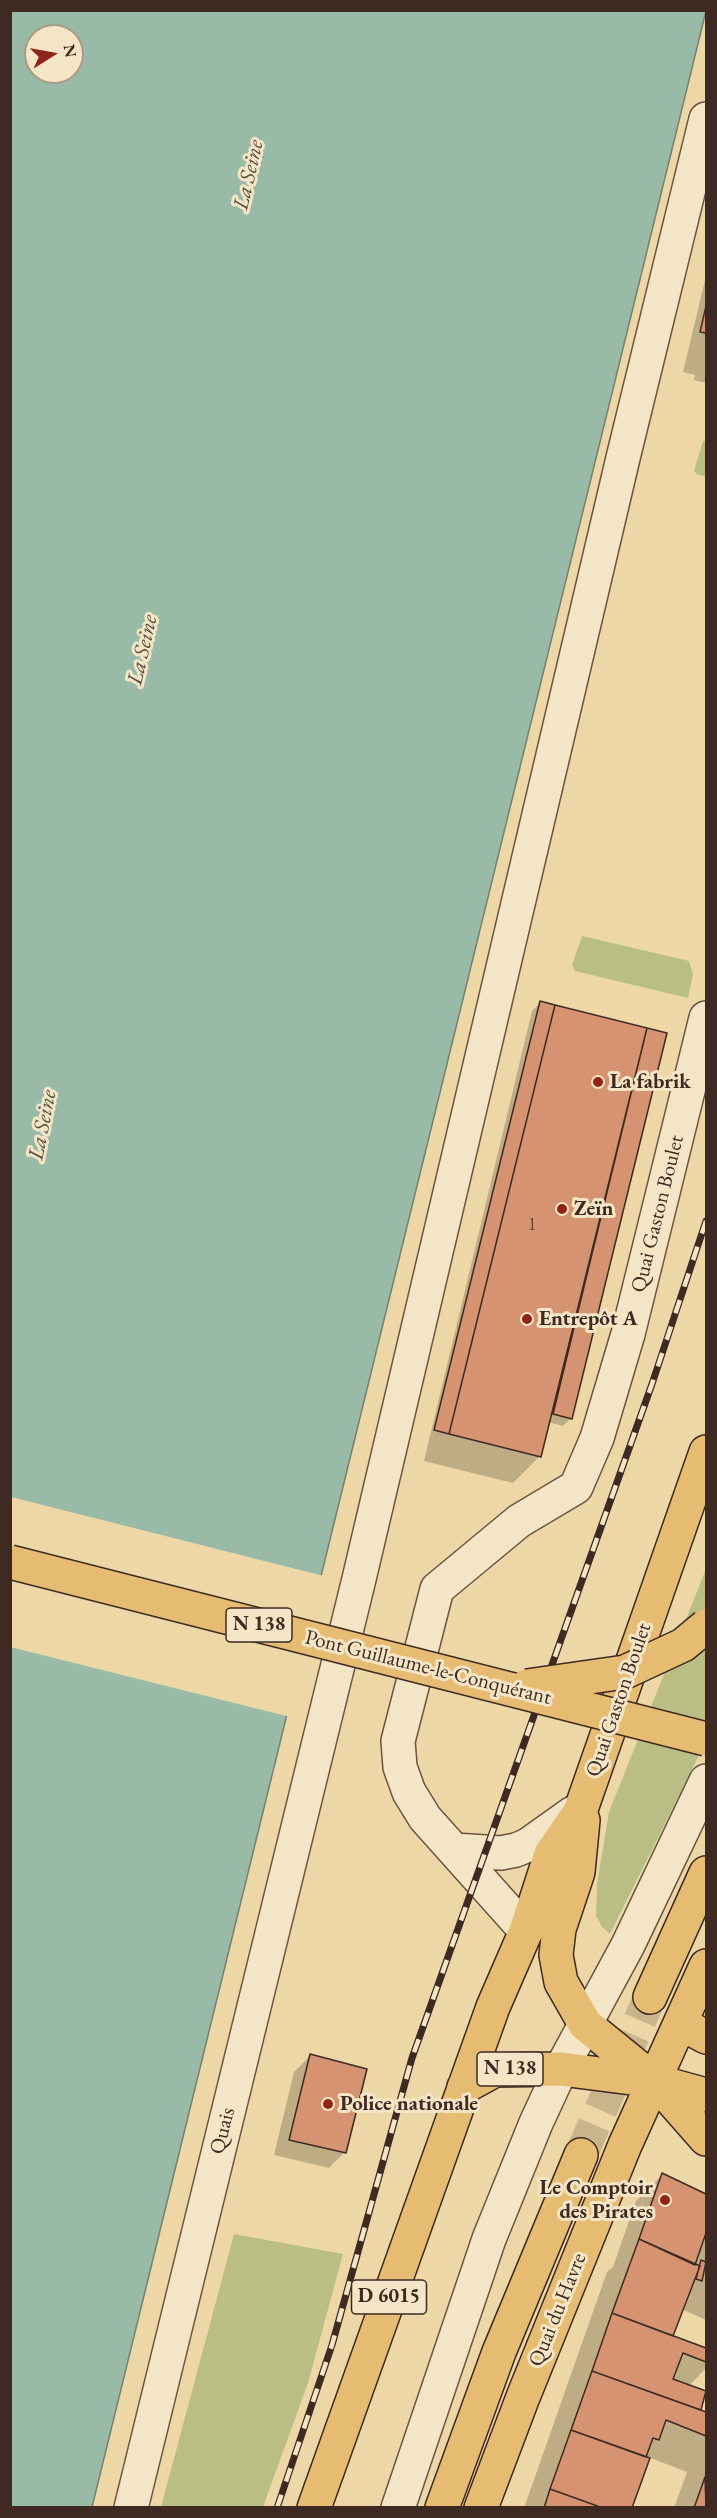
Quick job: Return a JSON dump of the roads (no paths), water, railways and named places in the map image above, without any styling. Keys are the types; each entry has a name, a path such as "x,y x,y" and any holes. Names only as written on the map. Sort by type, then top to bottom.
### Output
{"main road":[{"name":"Quai Gaston Boulet","path":"464,2087 493,2007 526,1930 551,1854 580,1812 706,1452"},
{"name":"Pont Guillaume-le-Conquérant","path":"10,1562 706,1739"},
{"path":"508,1688 625,1672 683,1645 706,1626"},
{"name":"Quai Gaston Boulet","path":"580,1812 583,1820 578,1872 559,1929 556,1955 561,1983 585,2024 655,2081"},
{"path":"650,1997 706,1873"},
{"path":"706,1966 694,2030 655,2081 706,2139"},
{"name":"N 138","path":"464,2087 495,2070 561,2069 655,2081 706,2095"},
{"name":"Quai du Havre","path":"481,2508 625,2145 655,2081"},
{"name":"D 6015","path":"314,2508 464,2087"},
{"name":"Quai du Havre","path":"442,2508 499,2352 581,2155"}],"street":[{"name":"Quais","path":"131,2508 314,1754 359,1579 618,481 706,119"},
{"name":"Quai Gaston Boulet","path":"526,1930 425,1818 409,1792 400,1767 398,1741 437,1589 519,1521 576,1487 597,1438 628,1334 706,1018"},
{"path":"398,2508 489,2239 536,2122 561,2069 628,1945 706,1781"},
{"path":"454,1850 501,1853 516,1850 528,1845 573,1813 580,1812"}],"water":[{"name":"La Seine","path":"11,11 706,11 92,2507 11,2508"}],"tunnel":[{"path":"581,2155 650,1997"}],"railway":[{"path":"277,2508 332,2345 412,2058 652,1384 706,1221"}],"place":[{"name":"La fabrik","path":"598,1082"},
{"name":"Zeïn","path":"562,1209"},
{"name":"Entrepôt A","path":"527,1319"},
{"name":"Police nationale","path":"328,2104"},
{"name":"Le Comptoir des Pirates","path":"665,2200"}]}
